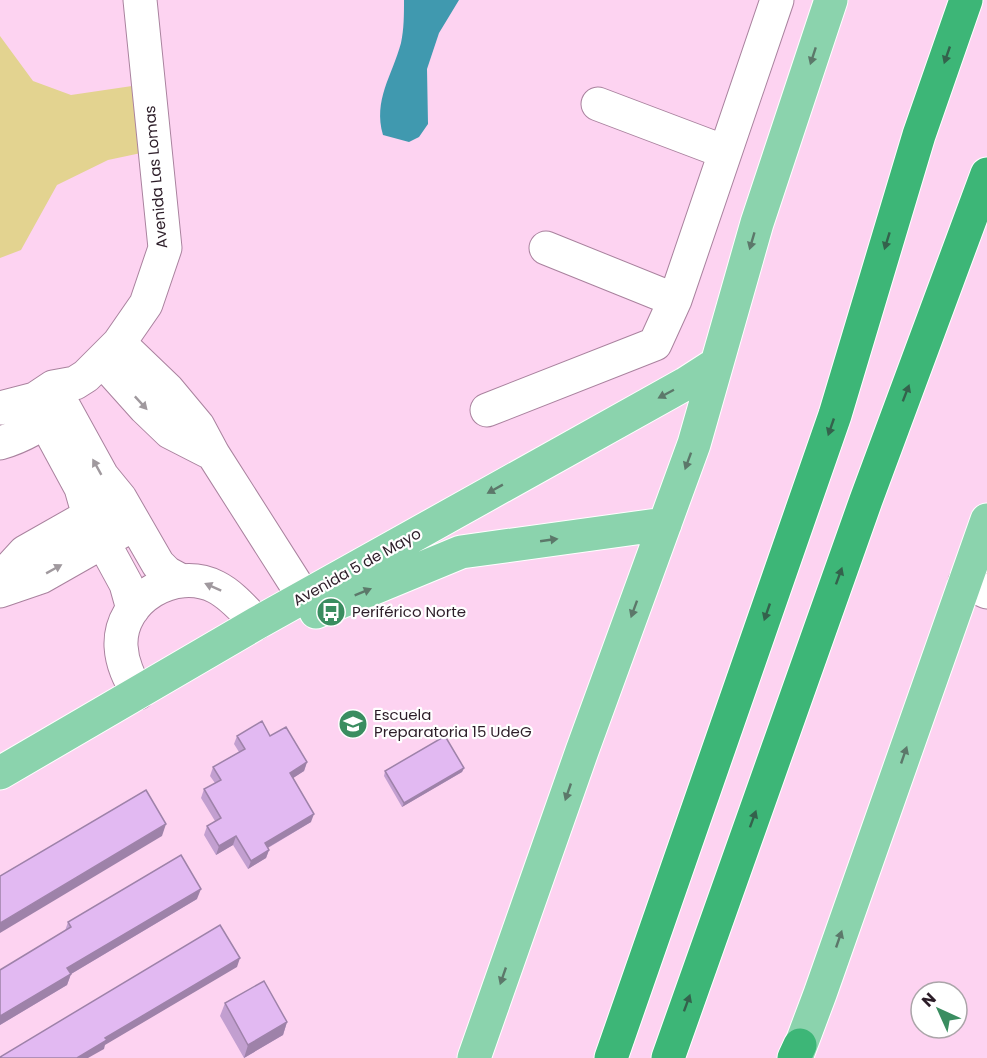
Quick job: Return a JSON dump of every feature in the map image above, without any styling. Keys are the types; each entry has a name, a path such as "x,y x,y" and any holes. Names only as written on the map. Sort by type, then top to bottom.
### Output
{"highway":[{"path":"611,1058 835,415 919,135 966,0"},
{"path":"668,1058 866,500 987,174"}],"main road":[{"path":"474,1058 582,751 694,444 757,223 831,0"},
{"name":"Avenida 5 de Mayo","path":"0,772 257,623 685,384 716,364"},
{"name":"Avenida 5 de Mayo","path":"0,794 324,608 440,560 461,552 665,524"},
{"path":"796,1054 976,587 984,540"}],"street":[{"name":"Avenida Las Lomas","path":"0,443 18,438 55,400 86,376 110,351 146,304 165,248 140,0"},
{"path":"487,410 655,344 675,300 773,1"},
{"path":"598,104 725,152"},
{"path":"546,248 675,300"},
{"path":"110,351 168,390 198,426 213,454 304,597"},
{"path":"0,408 55,400"},
{"path":"55,400 102,476 127,511 158,564 167,573 180,580"},
{"path":"55,400 81,488 96,529 130,594 133,609"},
{"path":"0,591 41,577 96,529 127,511"},
{"path":"0,579 25,552 96,529"},
{"path":"138,693 124,667 121,644 124,626 133,609 146,595 162,585 180,580 200,581 217,587 236,601 257,623"}],"shaded area":[{"path":"0,36 33,81 71,95 132,86 141,153 108,160 57,185 21,250 0,258"}],"water":[{"path":"404,0 459,0 439,33 427,69 428,124 419,137 409,142 383,135 380,110 385,88 401,43"}],"building":[{"path":"262,721 270,736 286,727 307,762 290,773 314,814 265,843 269,850 251,861 236,836 219,846 207,826 221,818 204,789 221,780 213,767 245,749 237,736"},
{"path":"445,736 464,768 404,803 385,771"},
{"path":"146,790 166,824 0,923 0,876"},
{"path":"181,855 201,889 67,968 71,974 0,1016 0,970 71,927 68,922"},
{"path":"220,925 240,958 105,1038 107,1040 77,1058 0,1058 0,1057"},
{"path":"264,981 287,1022 248,1045 225,1003"}],"place":[{"name":"Periférico Norte","path":"331,612"},
{"name":"Escuela Preparatoria 15 UdeG","path":"353,724"}]}
